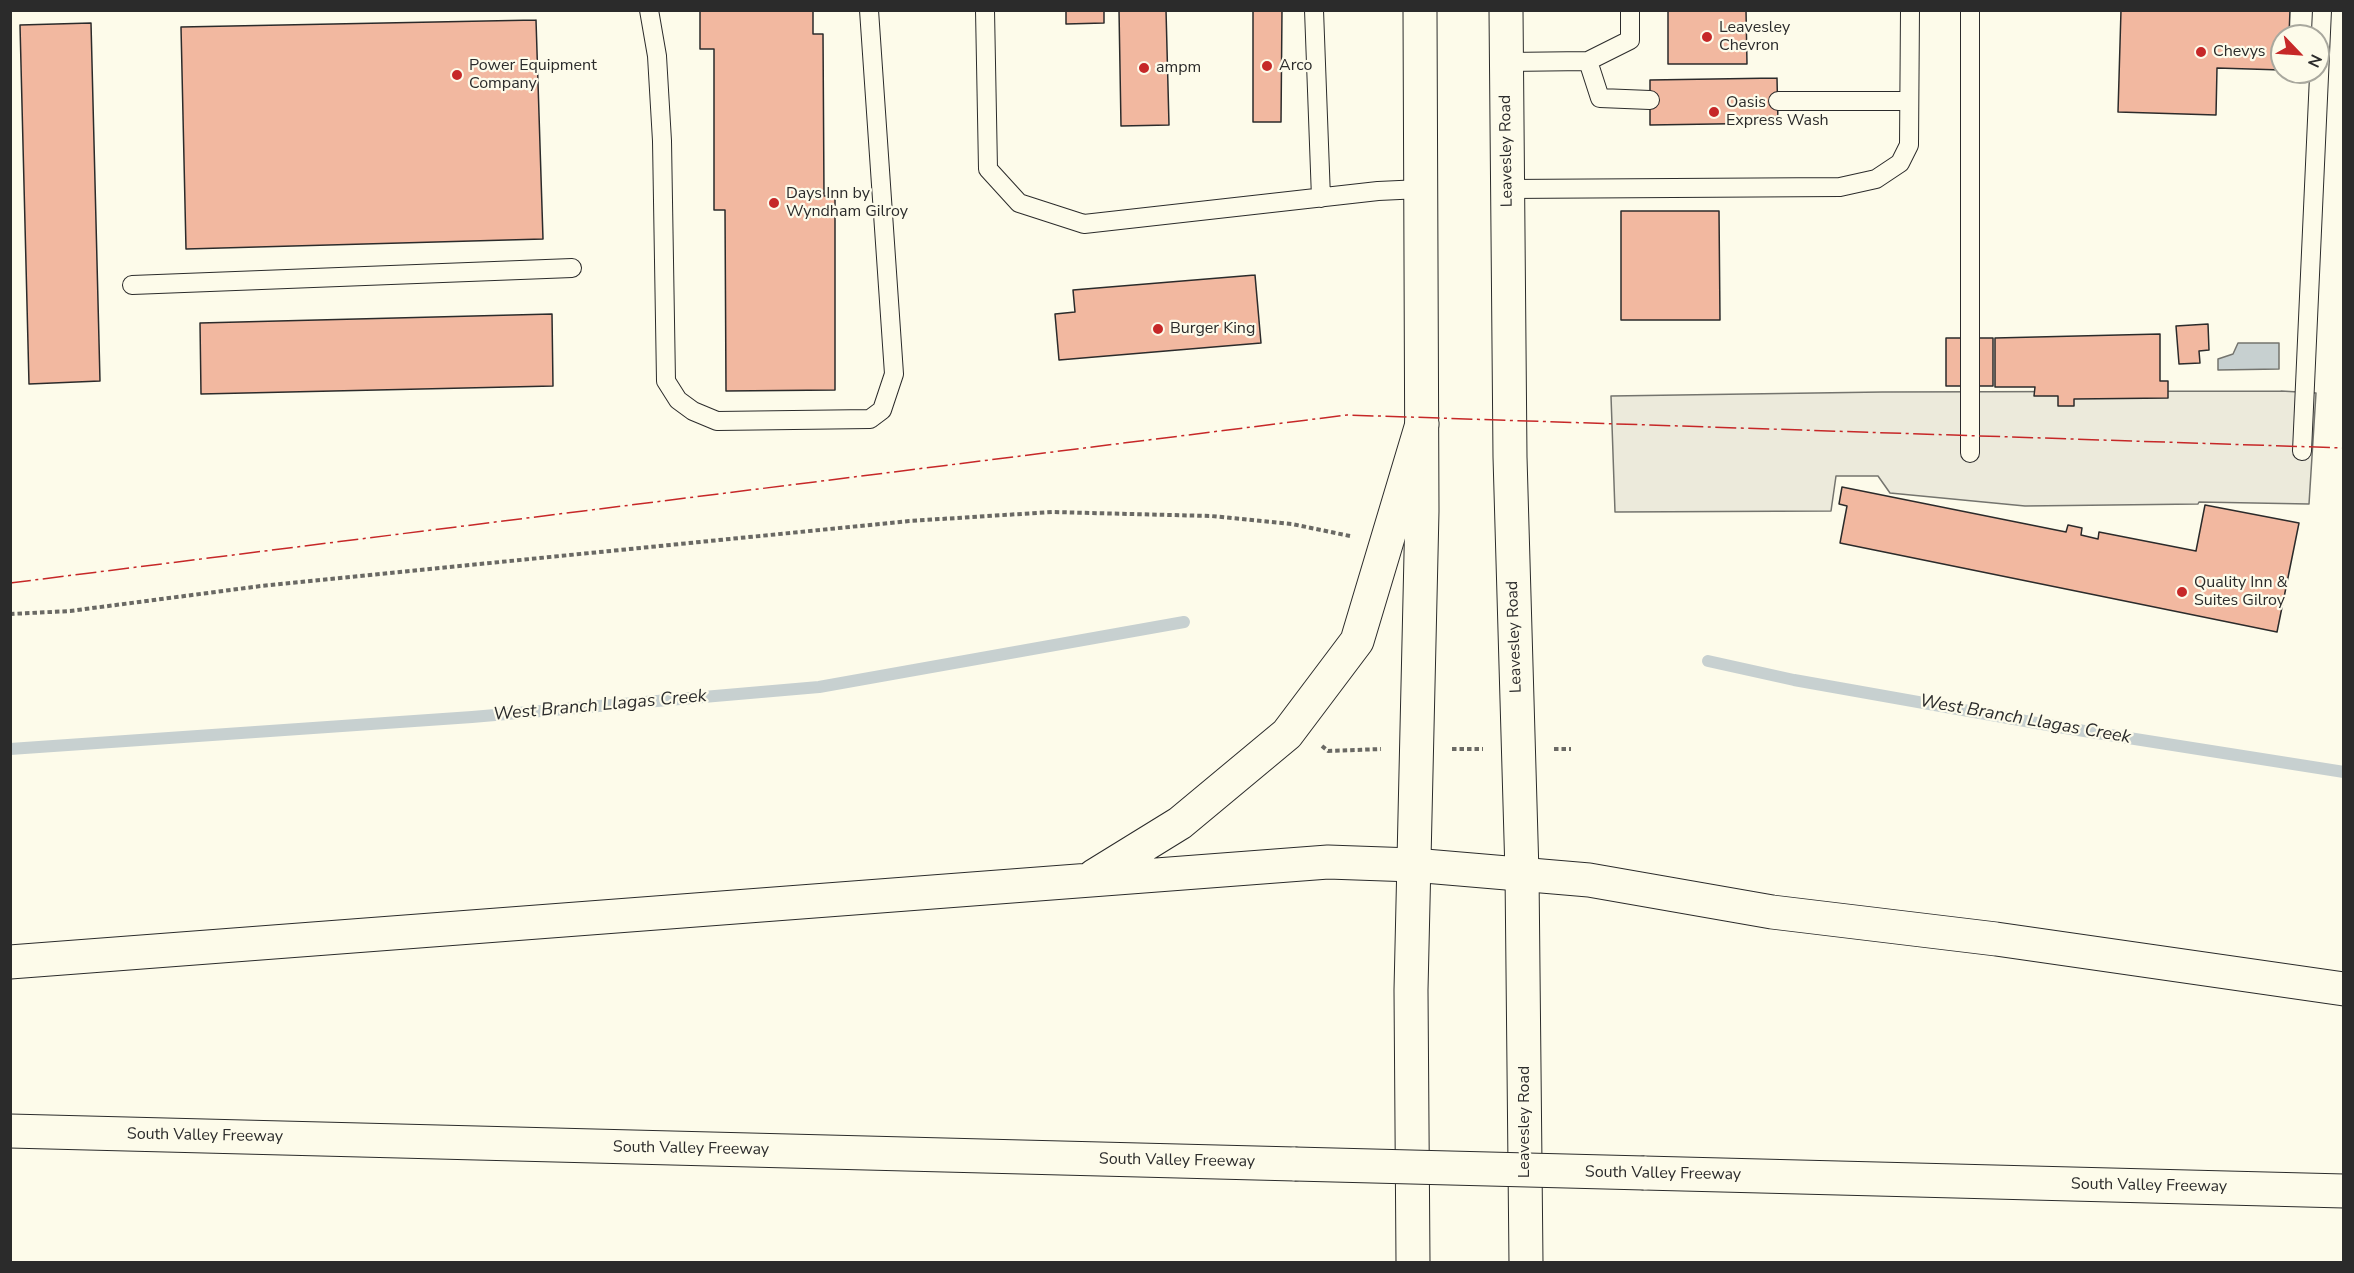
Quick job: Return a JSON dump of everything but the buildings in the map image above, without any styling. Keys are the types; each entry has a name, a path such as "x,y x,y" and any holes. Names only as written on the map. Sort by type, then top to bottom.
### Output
{"main road":[{"path":"1413,1263 1413,865 1422,424 1420,10"},
{"name":"Leavesley Road","path":"1506,10 1510,457 1522,873 1526,1263"},
{"path":"1087,880 1180,823 1287,734 1357,641 1422,424"},
{"path":"10,962 1308,862 1413,865 1589,880 1772,912 1996,939 2343,989"},
{"name":"South Valley Freeway","path":"10,1131 2343,1191"}],"lane":[{"path":"649,10 657,56 662,141 666,381 678,400 693,411 717,421 870,419 882,410 894,374 869,10"},
{"path":"985,10 988,169 1018,203 1084,224 1421,189"},
{"path":"1314,10 1321,198"},
{"path":"1506,62 1588,61 1630,40 1630,10"},
{"path":"1508,189 1840,187 1876,179 1900,163 1909,145 1910,10"},
{"path":"1970,10 1970,453"},
{"path":"2302,451 2322,10"},
{"path":"1588,61 1600,98 1650,100"},
{"path":"1778,100 1909,101"},
{"path":"132,285 572,268"}],"path":[{"path":"10,614 70,611 273,585 909,521 1052,512 1211,516 1292,524 1386,544"},
{"path":"1320,744 1328,751 1571,749"}],"shaded area":[{"path":"2238,343 2279,343 2279,369 2218,370 2218,359 2233,354"},
{"path":"2281,391 2316,393 2309,504 2199,502 2198,504 2025,506 1890,493 1878,476 1836,476 1831,511 1615,512 1611,396 1882,392"}],"waterway":[{"name":"West Branch Llagas Creek","path":"10,749 472,717 819,687 1184,622"},
{"name":"West Branch Llagas Creek","path":"1708,661 1794,680 2059,727 2344,772"}],"power":[{"path":"10,583 1347,415 2344,448"}],"place":[{"name":"Leavesley Chevron","path":"1707,37"},
{"name":"Chevys","path":"2201,52"},
{"name":"Arco","path":"1267,66"},
{"name":"ampm","path":"1144,68"},
{"name":"Power Equipment Company","path":"457,75"},
{"name":"Oasis Express Wash","path":"1714,112"},
{"name":"Days Inn by Wyndham Gilroy","path":"774,203"},
{"name":"Burger King","path":"1158,329"},
{"name":"Quality Inn & Suites Gilroy","path":"2182,592"}]}
